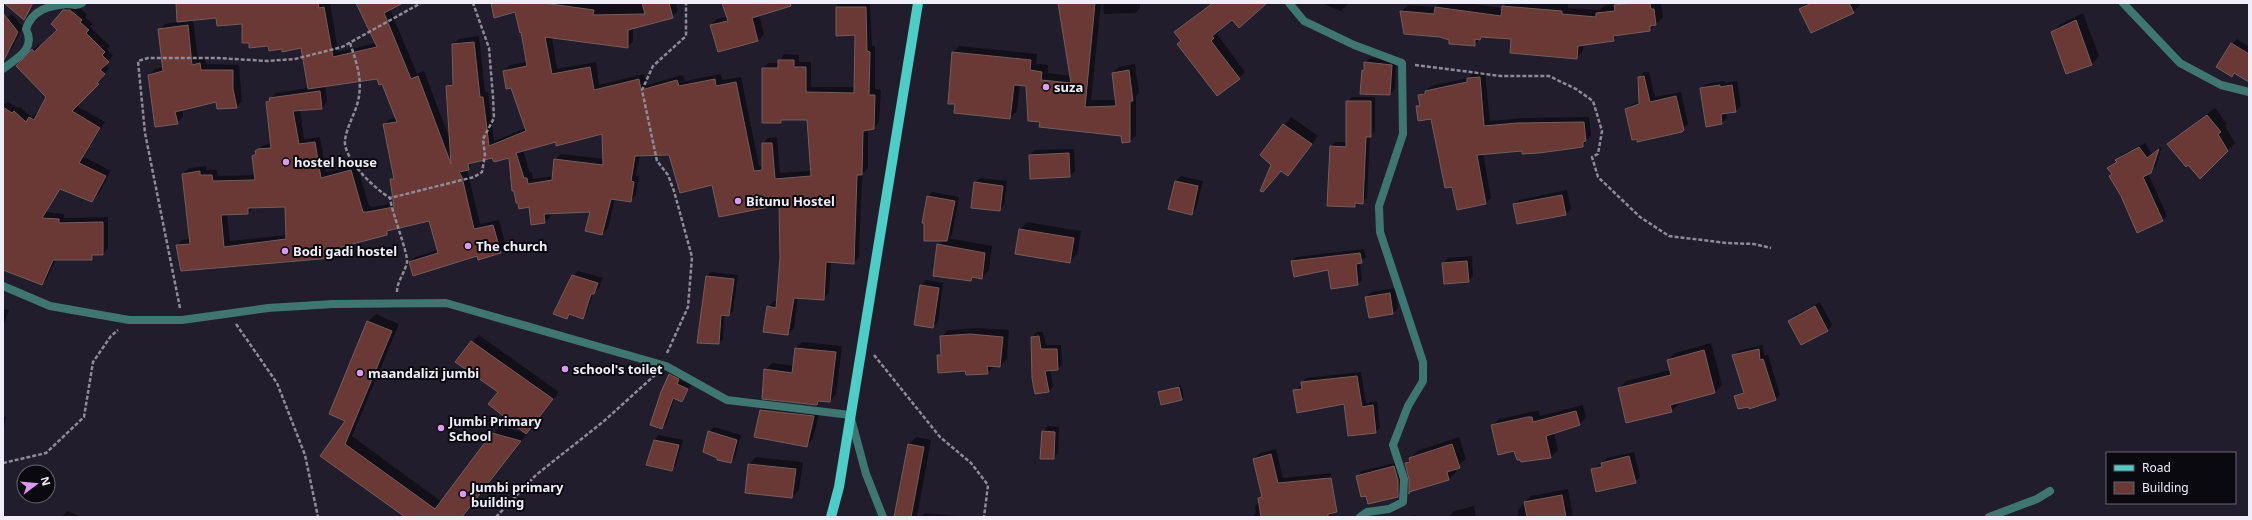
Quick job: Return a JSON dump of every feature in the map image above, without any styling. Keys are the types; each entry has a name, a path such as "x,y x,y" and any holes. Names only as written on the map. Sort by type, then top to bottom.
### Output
{"main road":[{"path":"831,517 839,487 918,3"}],"street":[{"path":"3,69 29,45 30,38 26,29 29,19 43,8 67,4 78,6 82,3"},
{"path":"1289,3 1304,21 1354,45 1402,63 1403,134 1379,206 1380,232 1423,362 1422,381 1408,406 1393,445 1404,479 1403,502 1389,509 1367,512 1360,517"},
{"path":"2123,3 2180,63 2221,85 2249,92"},
{"path":"3,286 16,290 50,306 129,320 182,320 304,306 446,303 666,366 727,400 850,415 866,474 883,517"},
{"path":"1989,517 2037,499 2050,491"}],"path":[{"path":"182,320 145,133 138,61 156,58 217,58 268,61 295,59 342,47 421,3"},
{"path":"350,43 360,71 359,96 345,141 353,164 380,192 390,198 474,177 482,172 485,155 483,140 494,118 489,48 473,3"},
{"path":"496,517 536,475 604,421 666,366 667,352 688,307 692,257 674,191 668,175 661,164 657,161 642,90 653,66 686,36 686,3"},
{"path":"1402,63 1501,76 1548,76 1576,89 1593,101 1602,131 1598,154 1592,156 1598,177 1640,217 1669,236 1726,244 1754,244 1771,248"},
{"path":"390,198 391,209 407,262 397,286 397,303"},
{"path":"229,314 278,383 305,455 318,517"},
{"path":"3,463 46,453 84,417 93,362 110,336 129,320"},
{"path":"862,341 940,437 971,463 988,485 984,517"}],"building":[{"path":"4,3 33,3 24,20"},
{"path":"176,3 318,3 319,8 324,7 333,57 377,47 356,3 403,3 384,13 411,79 418,76 451,164 446,86 453,85 452,44 474,42 480,97 483,97 489,146 526,131 511,88 506,89 503,71 527,66 521,32 520,33 515,12 494,18 491,3 543,3 594,10 593,15 645,14 642,3 669,3 673,18 628,30 628,48 545,37 552,74 590,67 594,90 639,79 641,90 677,80 679,86 715,79 716,86 736,82 754,171 762,170 762,143 772,143 775,179 811,176 807,120 781,120 781,123 762,123 762,68 778,68 778,60 794,60 794,67 806,67 806,92 854,93 855,35 836,36 836,7 866,7 867,51 870,52 869,95 875,95 874,129 863,131 862,175 857,175 854,264 826,262 824,300 794,298 788,335 763,332 767,306 776,308 780,258 779,205 719,217 712,185 680,193 669,155 635,156 631,181 634,182 631,202 611,199 602,235 585,231 590,212 544,214 545,223 531,225 529,207 519,209 518,203 516,203 514,191 512,191 509,158 494,162 492,158 468,164 469,170 459,172 462,177 474,229 493,225 501,253 478,260 477,256 413,276 409,262 438,253 429,221 387,231 387,235 341,247 332,258 181,271 176,245 190,244 182,174 200,171 200,175 212,175 213,181 255,180 252,156 256,154 255,151 258,149 271,148 266,102 270,101 269,98 320,91 322,109 293,111 299,144 315,142 321,178 351,170 363,212 394,207 390,179 394,179 383,124 397,122 382,84 379,85 377,79 308,89 301,48 282,52 282,49 269,51 268,46 249,48 249,43 242,43 242,24 217,26 216,18 177,22","holes":["602,134 603,165 554,159 552,180 528,184 527,178 524,178 516,153 556,142 556,146","285,207 286,239 224,247 221,215 248,214 248,208"]},
{"path":"722,3 790,3 791,6 752,18 758,41 718,52 710,25 728,21"},
{"path":"1058,3 1095,3 1085,107 1116,106 1112,73 1129,70 1133,101 1130,101 1130,142 1122,143 1121,136 1039,127 1040,122 1028,121 1026,86 1014,85 1010,119 954,113 955,104 948,104 952,52 1031,60 1030,70 1042,72 1041,80 1071,83"},
{"path":"1213,3 1267,3 1239,28 1232,20 1212,36 1214,38 1211,41 1240,79 1217,96 1177,44 1181,41 1174,32"},
{"path":"1650,3 1651,9 1654,9 1656,25 1650,26 1650,31 1613,36 1614,41 1578,46 1577,59 1510,53 1511,39 1481,37 1480,40 1475,39 1475,46 1449,44 1449,40 1440,37 1404,34 1400,11 1434,14 1435,7 1501,16 1502,6 1562,11 1562,14 1596,17 1596,13 1615,11 1614,5"},
{"path":"1812,3 1849,3 1854,13 1811,33 1799,9"},
{"path":"63,10 70,10 82,20 80,22 89,30 86,33 105,52 102,55 109,62 100,70 105,74 97,83 99,84 72,111 100,128 79,163 106,176 92,202 60,189 42,218 59,219 59,223 103,222 103,255 92,255 92,260 53,260 42,285 3,270 3,107 12,113 14,111 26,122 29,117 34,120 46,97 16,66 32,49 34,52 57,30 51,24"},
{"path":"3,13 18,32 3,62"},
{"path":"2076,20 2092,65 2066,74 2051,32"},
{"path":"188,25 192,65 200,63 201,70 233,70 233,89 237,108 217,109 216,102 175,112 178,124 155,127 148,75 163,71 158,29"},
{"path":"2231,43 2249,54 2249,82 2234,73 2232,77 2216,67"},
{"path":"1364,62 1392,65 1390,95 1360,94"},
{"path":"1644,76 1650,102 1676,96 1684,130 1682,132 1637,142 1637,139 1632,140 1625,109 1639,104 1638,77"},
{"path":"1480,77 1484,126 1517,123 1584,122 1586,141 1583,142 1583,147 1539,153 1522,154 1522,151 1477,155 1486,204 1457,210 1452,187 1445,188 1431,119 1418,121 1416,106 1420,106 1418,95 1425,94 1425,91 1467,82 1467,78"},
{"path":"1720,85 1720,87 1732,85 1736,112 1721,114 1722,124 1706,127 1700,88"},
{"path":"1346,101 1371,101 1371,137 1366,137 1363,204 1355,203 1355,207 1327,206 1330,146 1346,147"},
{"path":"2207,115 2221,132 2218,134 2228,151 2200,179 2188,165 2186,167 2167,144"},
{"path":"1283,124 1312,144 1288,176 1281,171 1263,192 1260,191 1271,165 1260,155"},
{"path":"2139,147 2147,158 2159,149 2151,173 2143,177 2163,221 2137,233 2121,196 2109,176 2112,174 2107,168 2117,162 2115,160"},
{"path":"1069,153 1070,177 1030,179 1029,155"},
{"path":"1175,181 1198,186 1192,215 1168,209"},
{"path":"974,182 1003,186 1000,211 971,208"},
{"path":"1562,195 1566,215 1517,224 1513,204"},
{"path":"927,196 955,201 947,241 924,241 924,223 922,223"},
{"path":"1019,229 1074,238 1070,263 1015,254"},
{"path":"937,244 985,253 982,279 972,277 971,281 933,276"},
{"path":"1360,253 1362,263 1356,264 1358,285 1331,289 1328,270 1294,277 1291,261"},
{"path":"1467,261 1469,282 1444,284 1442,263"},
{"path":"572,275 598,283 594,294 591,294 583,319 569,314 567,319 553,314"},
{"path":"706,276 734,279 729,316 721,315 719,344 697,343"},
{"path":"920,285 939,288 933,328 914,325"},
{"path":"1390,293 1393,314 1369,318 1365,297"},
{"path":"1815,306 1828,331 1801,345 1788,321"},
{"path":"367,321 392,331 345,444 435,509 492,433 521,441 462,517 405,517 320,456 345,421 329,414"},
{"path":"970,334 1003,337 1000,367 987,366 988,374 966,375 965,371 938,373 937,355 941,355 940,336"},
{"path":"1039,336 1041,349 1057,349 1058,370 1045,371 1049,392 1035,394 1032,378 1031,337"},
{"path":"471,341 553,399 526,434 488,404 498,392 455,362"},
{"path":"795,348 836,352 830,402 818,401 817,405 762,399 764,369 792,373"},
{"path":"1759,349 1760,360 1763,359 1776,400 1749,409 1749,407 1738,409 1734,396 1744,393 1732,355"},
{"path":"1704,350 1715,393 1670,405 1672,412 1626,423 1618,388 1671,375 1667,360"},
{"path":"669,374 679,379 677,384 688,389 682,402 673,398 662,429 650,425 661,392"},
{"path":"1357,376 1362,407 1373,405 1376,433 1348,436 1344,404 1297,413 1293,390 1302,389 1301,382"},
{"path":"1179,387 1182,400 1161,405 1158,392"},
{"path":"760,410 814,416 807,447 754,437"},
{"path":"1576,411 1580,425 1546,436 1551,458 1521,462 1520,460 1517,460 1514,451 1498,455 1491,425 1528,417 1532,417 1533,422"},
{"path":"708,431 737,440 731,463 717,460 717,458 703,452"},
{"path":"1042,431 1055,432 1054,459 1040,459"},
{"path":"654,440 679,445 672,471 646,465"},
{"path":"908,444 924,447 911,517 894,517"},
{"path":"1452,444 1460,468 1447,472 1449,480 1409,492 1409,479 1405,463 1410,462 1409,458"},
{"path":"1271,454 1278,483 1331,478 1337,512 1328,514 1328,517 1261,517 1258,498 1262,497 1253,459"},
{"path":"1629,456 1636,483 1596,492 1591,469 1602,467 1601,463"},
{"path":"748,464 796,469 792,498 745,493"},
{"path":"1394,466 1398,480 1398,497 1368,504 1366,496 1361,497 1356,476"},
{"path":"1562,495 1566,517 1527,517 1524,502"}],"place":[{"name":"suza","path":"1046,87"},
{"name":"hostel house","path":"286,162"},
{"name":"Bitunu Hostel","path":"738,201"},
{"name":"The church","path":"468,246"},
{"name":"Bodi gadi hostel","path":"285,251"},
{"name":"school's toilet","path":"565,369"},
{"name":"maandalizi jumbi","path":"360,373"},
{"name":"Jumbi Primary School","path":"441,428"},
{"name":"Jumbi primary building","path":"463,494"}]}
